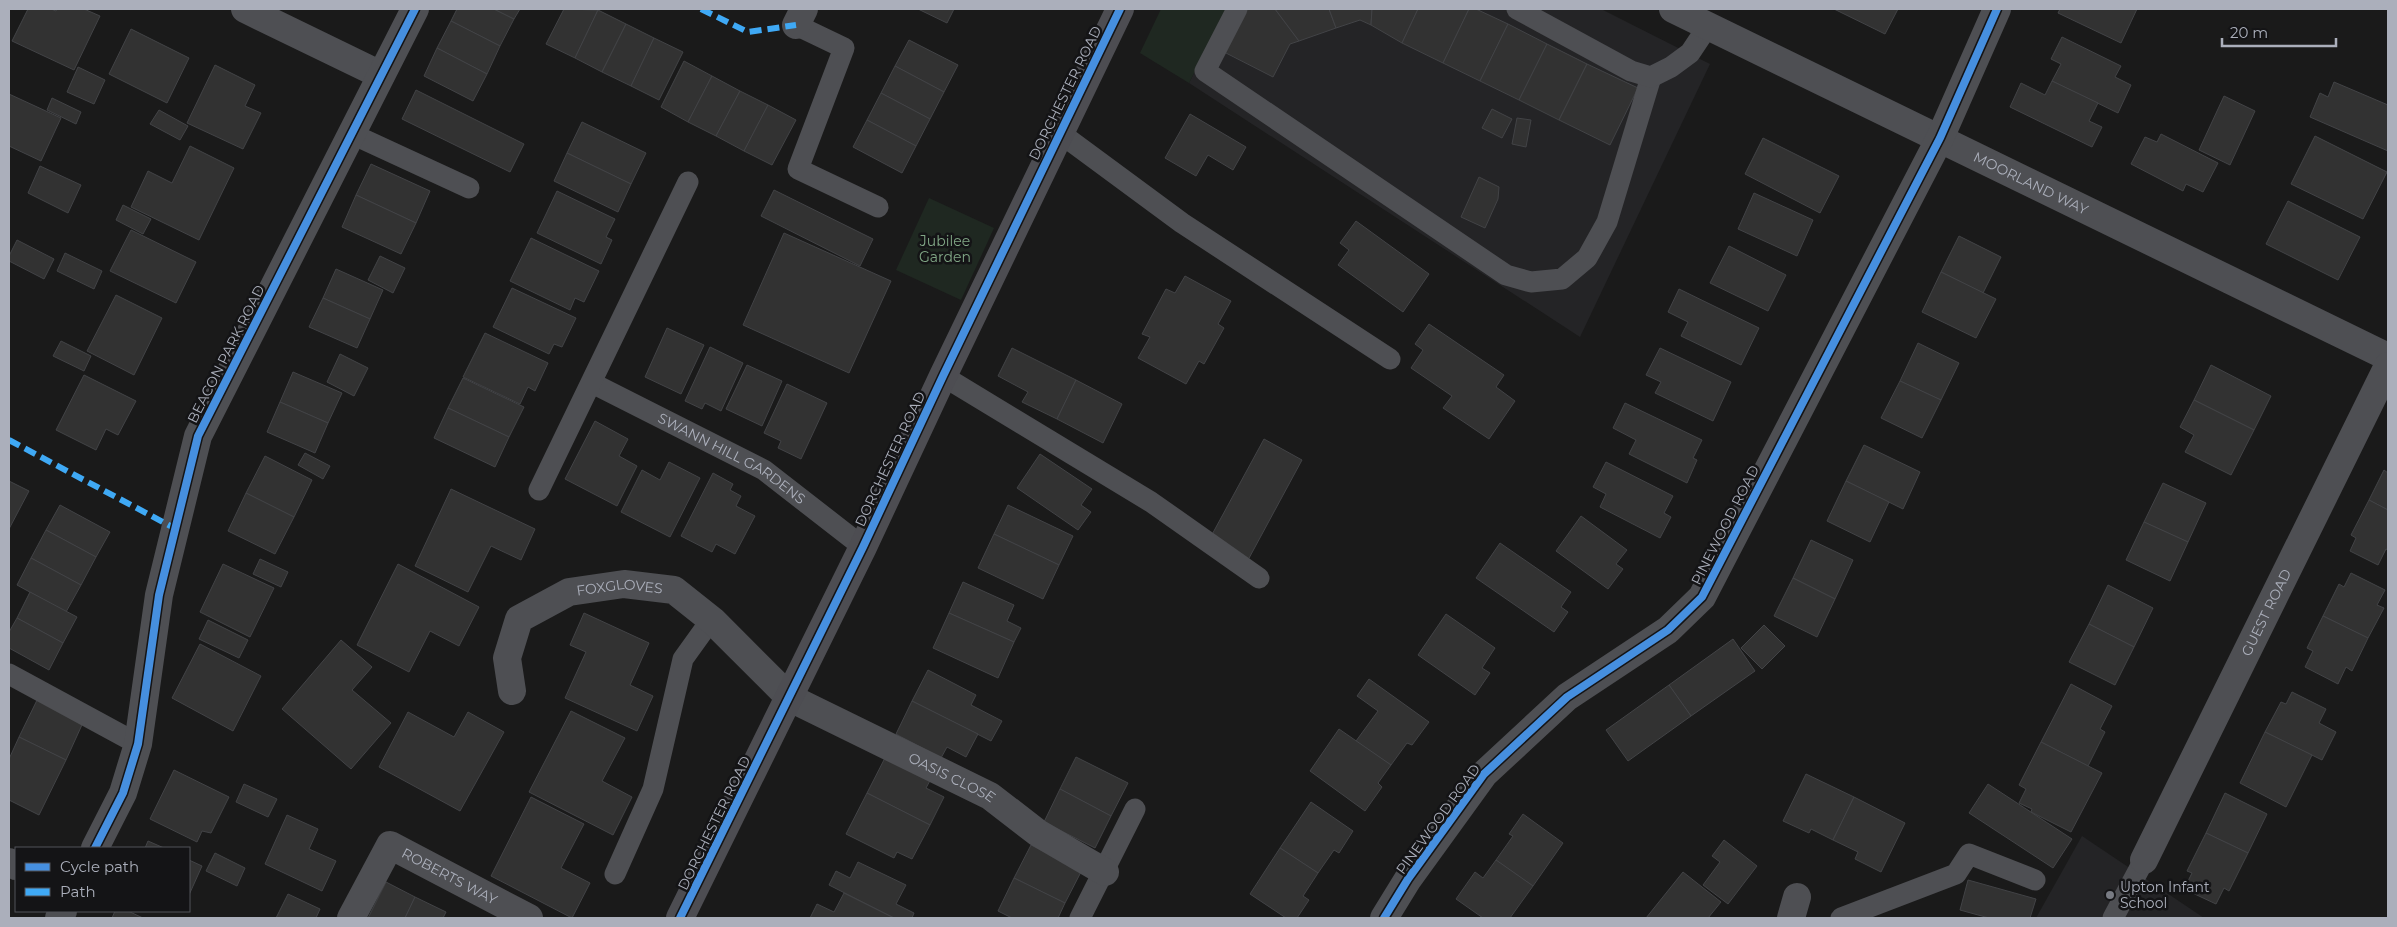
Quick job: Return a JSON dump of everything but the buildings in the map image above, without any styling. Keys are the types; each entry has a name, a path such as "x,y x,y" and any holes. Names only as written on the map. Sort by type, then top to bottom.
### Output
{"main road":[{"name":"DORCHESTER ROAD","path":"680,918 790,698 1120,9"}],"street":[{"path":"245,9 381,76"},
{"name":"BEACON PARK ROAD","path":"96,847 123,793 138,744 159,594 198,436 415,9"},
{"name":"MOORLAND WAY","path":"1673,9 2388,357"},
{"name":"PINEWOOD ROAD","path":"1384,918 1408,879 1484,774 1567,697 1668,630 1702,597 1940,138 1997,9"},
{"name":"GUEST ROAD","path":"2144,860 2388,366"},
{"name":"FOXGLOVES","path":"512,691 507,658 519,619 569,592 624,584 674,590 711,620 790,698"},
{"name":"OASIS CLOSE","path":"790,698 990,796 1038,833 1105,872"},
{"name":"ROBERTS WAY","path":"351,918 390,845 529,918"}],"lane":[{"path":"1237,9 1205,71 1506,276 1532,282 1562,279 1587,258 1607,222 1651,77"},
{"path":"1517,9 1631,71 1651,77 1671,67 1690,53 1708,26"},
{"path":"800,17 844,48 798,169 878,207"},
{"path":"1060,133 1182,223 1390,360"},
{"path":"352,134 469,188"},
{"path":"539,490 688,182"},
{"path":"943,376 1150,502 1259,578"},
{"name":"SWANN HILL GARDENS","path":"592,383 764,470 863,547"},
{"path":"615,874 653,789 683,659 711,620"},
{"path":"9,674 138,744"},
{"path":"1080,918 1105,872 1135,809"},
{"path":"1841,918 1956,874 1969,854 2036,880"},
{"path":"2113,918 2144,860"}],"shaded area":[{"path":"1226,9 1601,9 1710,64 1580,337 1189,83"},
{"name":"Upton Infant School","path":"2082,836 2204,918 2036,918"}],"green space":[{"path":"1161,9 1226,9 1189,83 1140,53"},
{"name":"Jubilee Garden","path":"929,198 994,228 961,300 896,270"}],"marked path":[{"path":"701,9 748,32 796,25"},
{"path":"9,440 176,529"}],"cycle path":[{"path":"96,847 123,793 138,744 159,595 198,436 415,9"},
{"path":"680,918 863,547 943,376 1120,9"},
{"path":"1384,918 1408,879 1484,774 1567,697 1668,630 1702,597 1940,138 1997,9"}],"place":[{"name":"Upton Infant School","path":"2110,895"}]}
